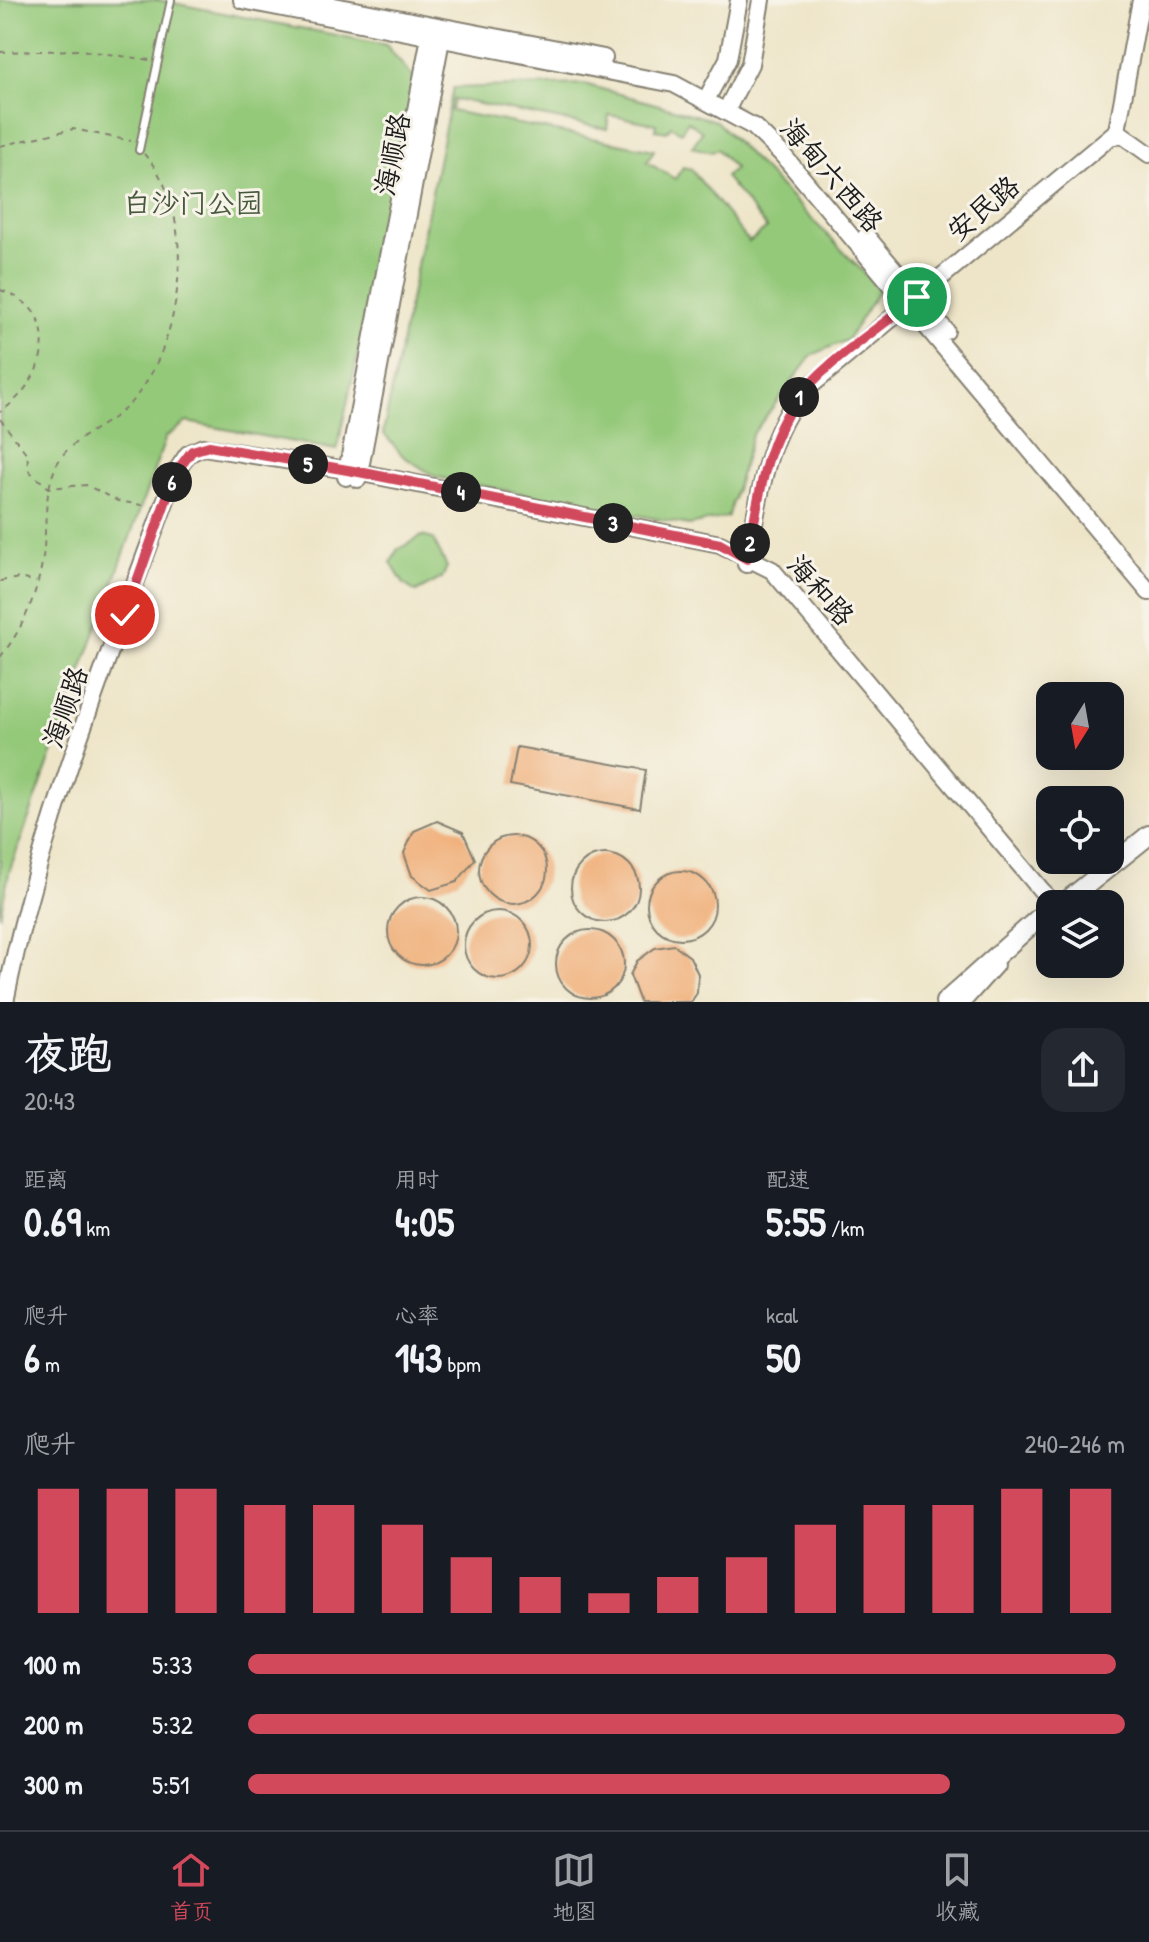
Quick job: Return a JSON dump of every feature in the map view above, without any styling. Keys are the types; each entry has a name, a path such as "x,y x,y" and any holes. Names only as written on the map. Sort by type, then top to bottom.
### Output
{"main road":[{"path":"1124,848 1149,828"},
{"path":"1080,890 1149,835"},
{"path":"1073,890 1092,874"},
{"path":"945,1002 1036,921"},
{"path":"953,1002 1036,923"}],"street":[{"name":"海甸六西路","path":"242,0 664,70 728,106 778,149 1149,576"},
{"name":"海甸六西路","path":"303,0 437,32"},
{"path":"708,95 728,59 739,0"},
{"path":"728,106 750,64 761,0"},
{"path":"1144,0 1119,134 1149,156"},
{"name":"海顺路","path":"8,1002 38,864 181,463 192,451 209,446 352,474 437,32"},
{"name":"安民路","path":"751,563 771,451 796,401 812,382 1119,134"},
{"name":"海甸六西路","path":"914,302 1149,592"},
{"name":"海和路","path":"352,474 720,544 768,573 1036,890"},
{"path":"962,1002 999,961"}],"lane":[{"path":"139,150 171,0"}],"path":[{"path":"0,52 80,50 159,62"},
{"path":"0,146 73,129 131,140 156,167 177,225 178,276 169,340 144,387 121,412 86,434 57,463 49,488 33,601 0,657"},
{"path":"0,290 22,301 40,323 44,341 33,378 24,391 0,412"},
{"path":"0,419 27,454 29,471 49,488 86,485 118,501 146,506"},
{"path":"0,427 4,424"},
{"path":"0,581 20,578 37,582"}],"green space":[{"name":"白沙门公园","path":"0,0 158,0 386,45 417,82 337,450 187,422 166,437 9,873 0,916"},
{"path":"584,84 716,121 880,289 847,340 812,355 752,435 728,517 689,525 436,477 403,456 383,433 453,88","holes":["454,99 607,129 609,115 656,124 655,130 667,132 671,126 681,132 688,121 702,132 692,147 712,152 717,149 735,169 725,177 767,228 749,242 691,169 683,167 675,179 647,162 654,150 451,111"]},
{"path":"422,536 433,539 447,567 442,578 416,592 404,584 391,563 397,550"}],"building":[{"path":"517,747 646,770 640,809 510,785"},
{"path":"437,821 463,832 475,859 457,882 431,890 412,876 404,853 414,831"},
{"path":"513,836 537,846 547,870 537,894 513,904 489,894 479,870 489,846"},
{"path":"605,854 629,864 639,888 629,912 605,922 581,912 571,888 581,864"},
{"path":"681,871 705,881 715,905 705,929 681,939 657,929 647,905 657,881"},
{"path":"422,897 446,907 456,931 446,955 422,965 398,955 388,931 398,907"},
{"path":"498,911 522,921 532,945 522,969 498,979 474,969 464,945 474,921"},
{"path":"590,930 614,940 624,964 614,988 590,998 566,988 556,964 566,940"},
{"path":"674,945 690,957 698,974 697,993 691,1002 640,1002 630,975 637,961 655,948"}],"route":[{"path":"125,615 176,472 192,451 209,446 359,472 720,544 747,559 771,451 796,401 812,382 917,297"}]}
